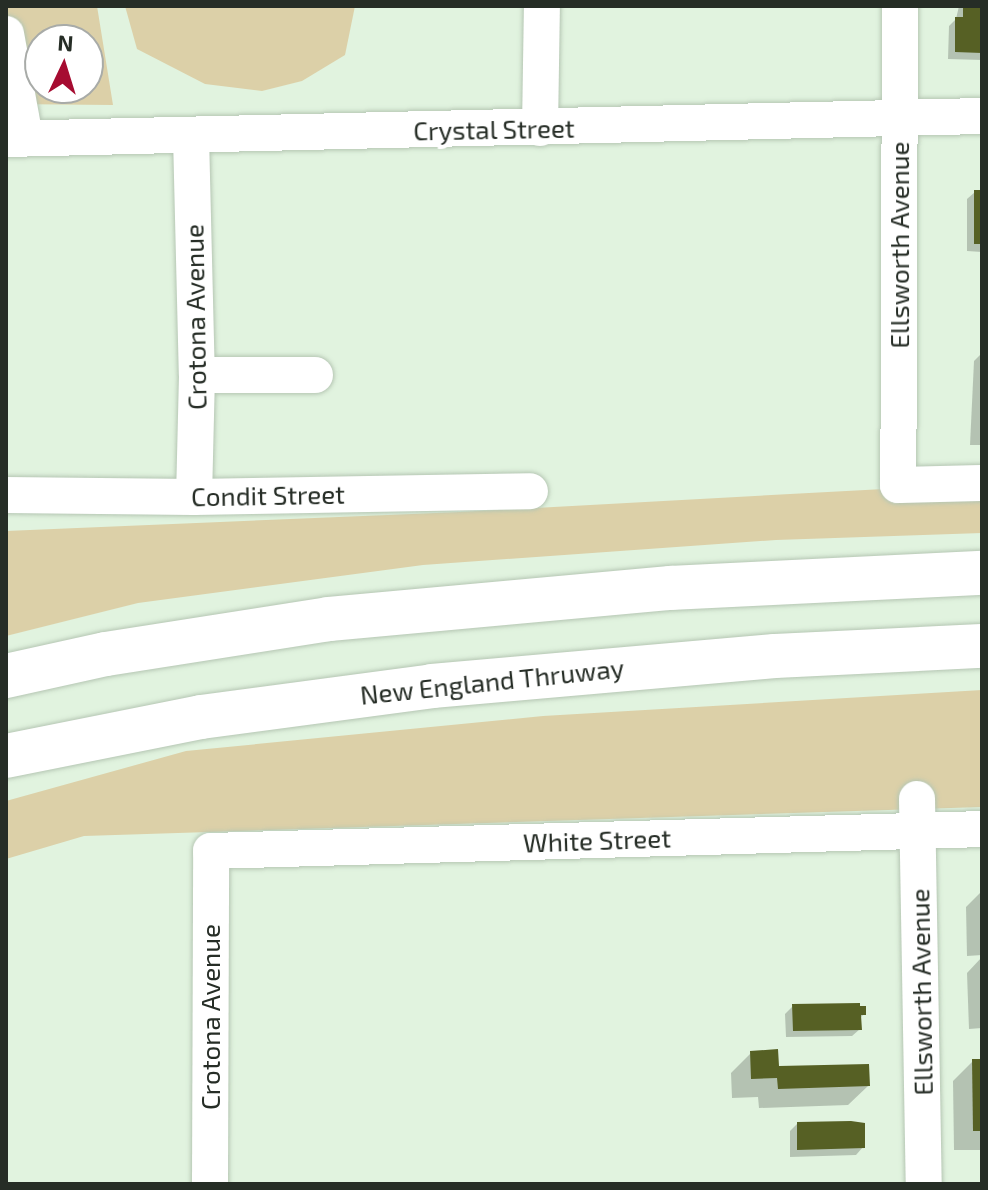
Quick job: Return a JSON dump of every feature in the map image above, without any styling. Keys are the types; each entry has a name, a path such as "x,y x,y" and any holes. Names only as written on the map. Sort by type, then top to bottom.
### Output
{"highway":[{"path":"6,676 120,651 344,617 671,588 982,573"},
{"name":"New England Thruway","path":"6,756 201,717 418,687 719,660 982,646"}],"street":[{"path":"540,128 542,6"},
{"name":"Ellsworth Avenue","path":"900,6 898,485 982,483"},
{"path":"6,34 16,138"},
{"name":"Crystal Street","path":"16,138 982,116"},
{"name":"Crotona Avenue","path":"191,136 197,375 194,497"},
{"path":"197,375 315,375"},
{"name":"Condit Street","path":"6,495 194,497 530,491"},
{"name":"Ellsworth Avenue","path":"917,815 924,1184"},
{"name":"White Street","path":"211,851 917,815 982,829"},
{"name":"Crotona Avenue","path":"210,1184 211,851"}],"shaded area":[{"path":"6,6 97,6 100,24 24,24 24,104 104,104 104,49 113,105 6,104"},
{"path":"125,6 355,6 345,55 302,81 262,91 205,84 137,49"},
{"path":"884,489 982,497 982,533 776,540 423,565 138,603 6,636 6,531 460,512"},
{"path":"982,690 982,807 84,836 6,859 6,801 186,751 543,716"}],"building":[{"path":"963,6 982,6 982,53 955,52 955,17 963,17"},
{"path":"974,190 982,190 982,244 974,244"},
{"path":"860,1003 860,1006 866,1006 866,1015 861,1015 862,1030 793,1031 792,1004"},
{"path":"778,1049 779,1066 869,1064 870,1086 778,1089 777,1078 751,1079 750,1051"},
{"path":"972,1059 982,1059 982,1131 973,1131"},
{"path":"797,1122 865,1123 865,1148 797,1150"}]}
